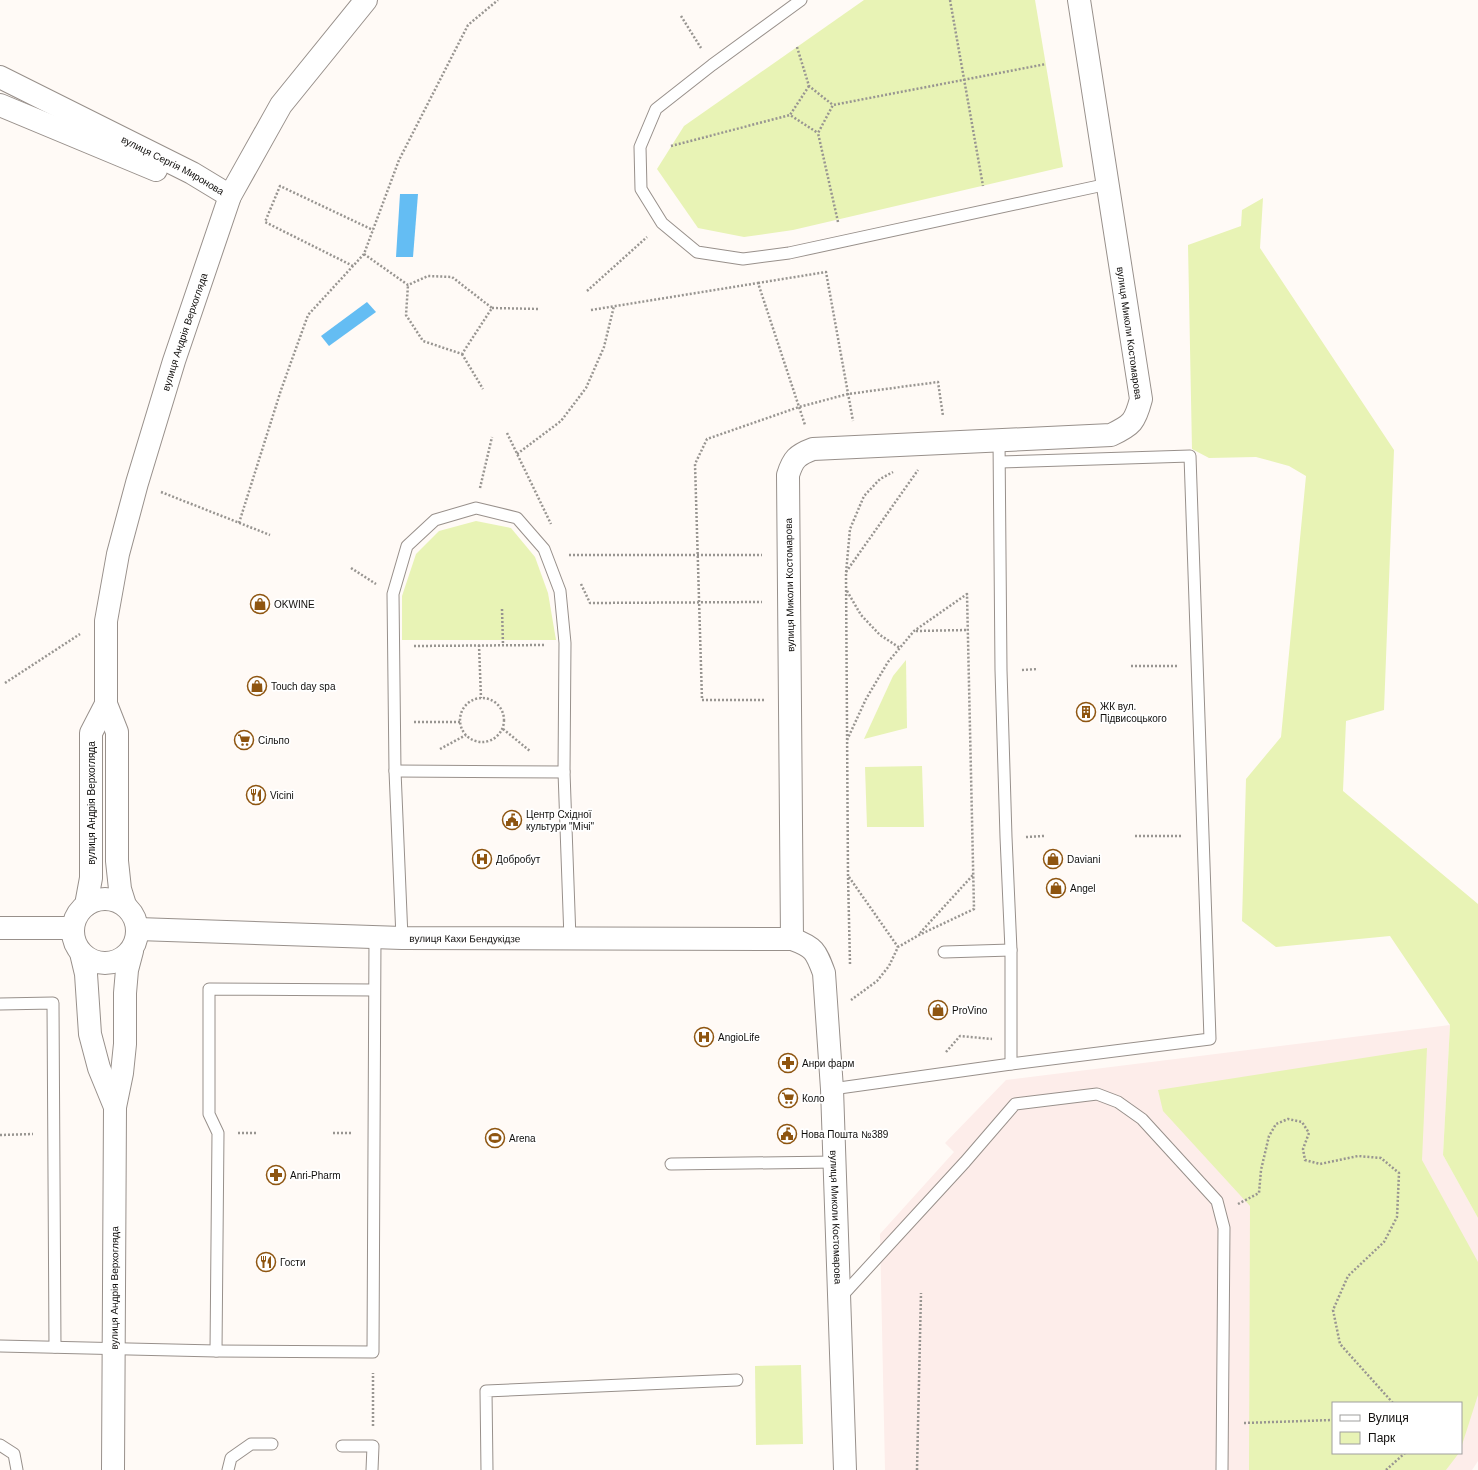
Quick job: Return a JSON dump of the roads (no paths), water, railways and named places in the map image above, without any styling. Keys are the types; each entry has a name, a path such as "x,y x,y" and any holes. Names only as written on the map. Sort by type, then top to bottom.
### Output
{"street":[{"name":"вулиця Андрія Верхогляда","path":"125,905 120,889 117,861 117,732 106,704 106,621 118,554 137,482 174,362 230,196 281,105 366,0"},
{"name":"вулиця Миколи Костомарова","path":"845,1470 832,1089 824,973 818,955 807,945 792,939 788,476 792,463 796,458 801,453 813,449 1111,435 1125,428 1136,417 1141,399 1079,0"},
{"name":"вулиця Сергія Миронова","path":"0,77 192,173 230,196"},
{"name":"вулиця Сергія Миронова","path":"0,105 188,184 230,196"},
{"name":"вулиця Андрія Верхогляда","path":"86,905 90,878 91,733 106,704"},
{"path":"99,900 112,900 125,905 134,916 138,928 137,940 132,951 120,960 106,964 92,962 80,953 74,941 72,928 77,915 86,905 99,900"},
{"path":"0,928 72,928"},
{"name":"вулиця Кахи Бендукідзе","path":"138,928 402,938 792,939"},
{"name":"вулиця Андрія Верхогляда","path":"113,1470 115,1107 123,1066 125,1044 125,992 127,970 132,951"},
{"name":"вулиця Андрія Верхогляда","path":"80,953 86,974 90,1034 99,1068 115,1107"}],"lane":[{"path":"801,0 712,65 656,109 640,147 641,189 662,224 696,252 743,259 788,253 842,240 1108,184"},
{"path":"999,440 1001,670 1011,950 1011,1064"},
{"path":"832,1089 1011,1064 1210,1039 1190,456 1000,462"},
{"path":"402,938 395,771 393,594 407,546 435,520 476,508 517,518 544,549 560,591 566,643 564,772 570,939"},
{"path":"395,771 564,772"},
{"path":"0,1346 216,1351 373,1352 375,937"},
{"path":"944,952 1011,950"},
{"path":"216,1351 218,1133 209,1114 209,989 374,990"},
{"path":"0,1004 54,1003 55,1347"},
{"path":"840,1298 965,1162 1015,1104 1097,1094 1118,1102 1142,1119 1217,1201 1224,1228 1222,1470"},
{"path":"671,1164 835,1162"},
{"path":"487,1470 486,1391 737,1380"},
{"path":"228,1470 231,1458 251,1444 272,1444"},
{"path":"0,1445 14,1454 18,1470"},
{"path":"342,1446 373,1446 372,1470"}],"water":[{"path":"400,194 418,194 413,257 396,257"},
{"path":"367,302 376,312 329,346 321,336"}],"place":[{"name":"OKWINE","path":"260,604"},
{"name":"Touch day spa","path":"257,686"},
{"name":"ЖК вул. Підвисоцького","path":"1086,712"},
{"name":"Сільпо","path":"244,740"},
{"name":"Vicini","path":"256,795"},
{"name":"Центр Східної культури \"Мічі\"","path":"512,820"},
{"name":"Добробут","path":"482,859"},
{"name":"Daviani","path":"1053,859"},
{"name":"Angel","path":"1056,888"},
{"name":"ProVino","path":"938,1010"},
{"name":"AngioLife","path":"704,1037"},
{"name":"Анри фарм","path":"788,1063"},
{"name":"Коло","path":"788,1098"},
{"name":"Нова Пошта №389","path":"787,1134"},
{"name":"Arena","path":"495,1138"},
{"name":"Anri-Pharm","path":"276,1175"},
{"name":"Гости","path":"266,1262"}]}
